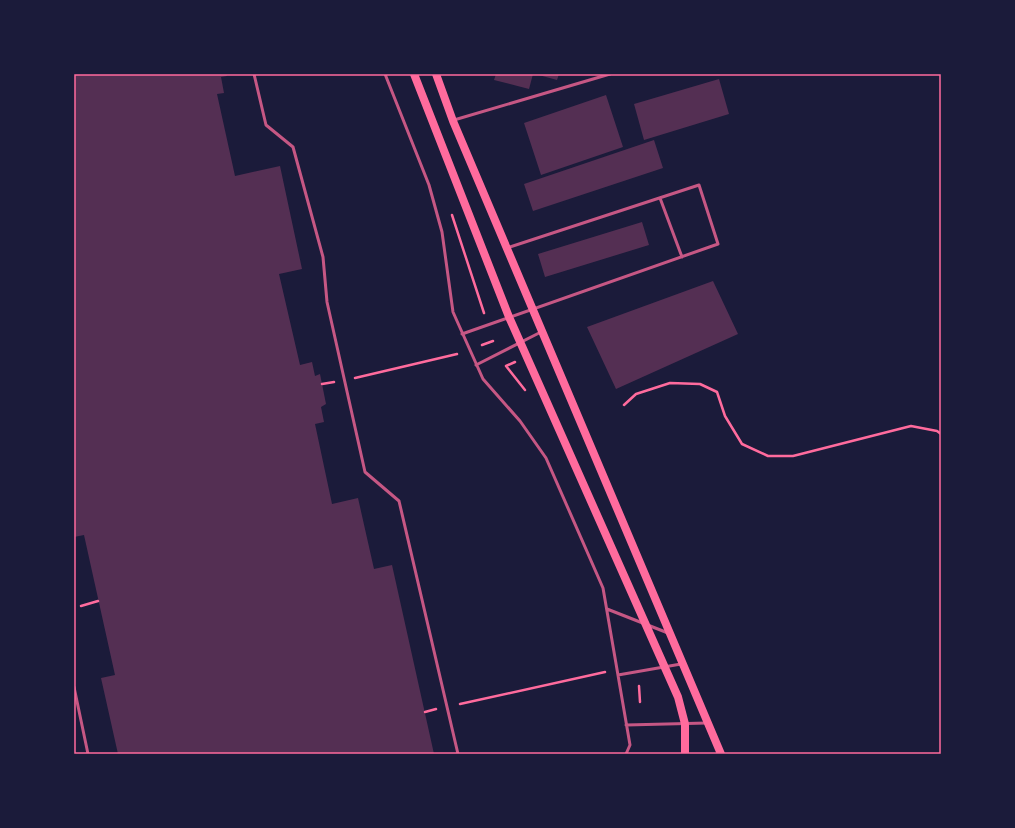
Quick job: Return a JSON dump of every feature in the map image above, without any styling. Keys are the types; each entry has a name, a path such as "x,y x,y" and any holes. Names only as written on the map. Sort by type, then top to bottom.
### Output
{"main road":[{"path":"414,74 509,318 678,697 685,724 685,754"},
{"path":"436,74 453,121 506,248 721,754"}],"lane":[{"path":"254,74 266,125 293,147 323,257 327,302 365,472 399,501 458,754"},
{"path":"385,74 429,185 442,232 453,312 462,334 483,379 520,421 546,458 603,588 630,745 626,754"},
{"path":"453,121 610,74"},
{"path":"462,334 718,244 699,186 506,248"},
{"path":"660,198 682,256"},
{"path":"476,365 542,332"},
{"path":"606,609 671,634"},
{"path":"618,675 683,664"},
{"path":"74,688 88,754"},
{"path":"626,725 708,723"}],"path":[{"path":"491,336 495,345"},
{"path":"482,345 493,341"},
{"path":"355,378 457,354"},
{"path":"506,366 517,361"},
{"path":"322,384 335,382"},
{"path":"624,405 636,394 670,382 700,384 717,392 725,416 742,444 768,456 793,456 911,426 937,431 941,434"},
{"path":"81,606 98,601"},
{"path":"460,704 605,672"},
{"path":"639,686 640,702"},
{"path":"425,712 436,709"}],"building":[{"path":"74,74 226,74 227,76 221,77 224,93 217,94 235,176 280,166 302,269 279,274 300,365 312,362 315,376 320,374 326,404 321,407 324,422 315,424 332,504 358,498 374,569 392,565 434,754 118,754 101,678 115,675 84,535 74,537"},
{"path":"496,74 533,74 529,89 494,80"},
{"path":"535,74 559,74 557,80"},
{"path":"719,79 729,114 644,140 634,104"},
{"path":"606,95 623,147 541,175 524,123"},
{"path":"654,140 663,168 533,211 524,184"},
{"path":"642,222 649,245 545,277 538,254"},
{"path":"713,281 738,334 616,389 587,327"}]}
